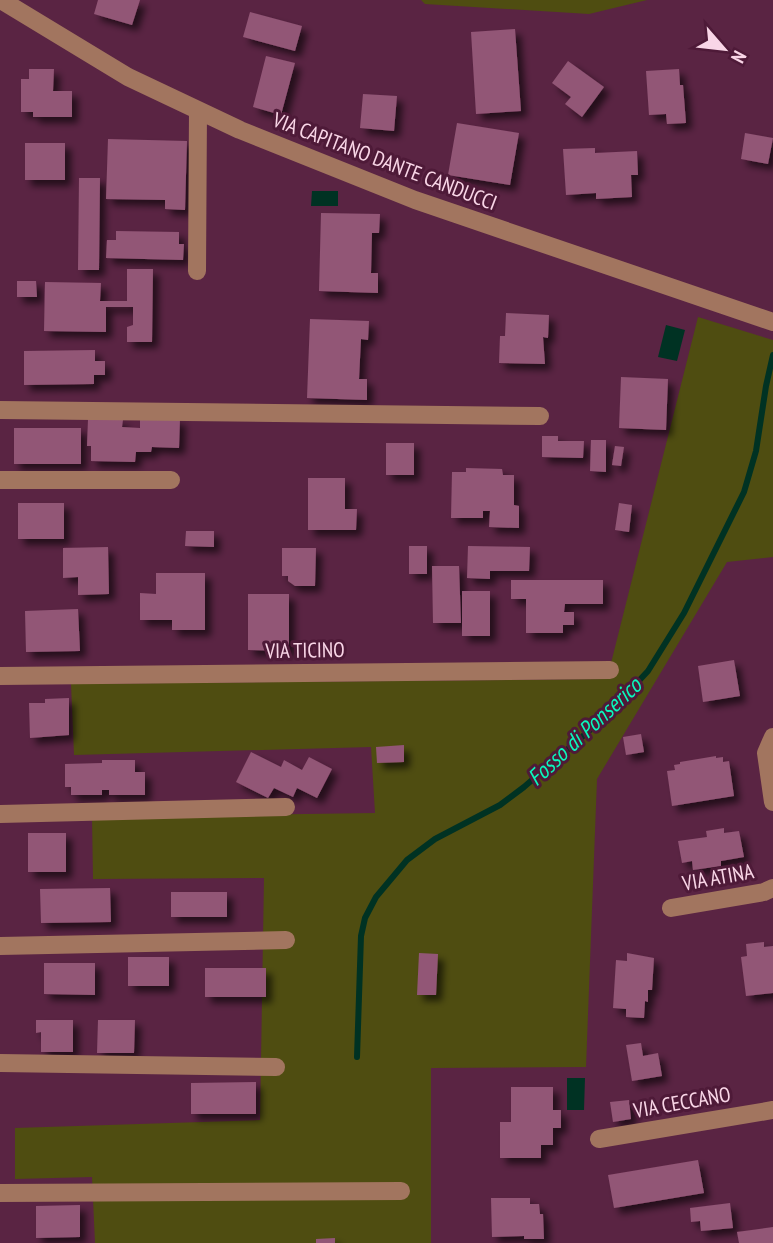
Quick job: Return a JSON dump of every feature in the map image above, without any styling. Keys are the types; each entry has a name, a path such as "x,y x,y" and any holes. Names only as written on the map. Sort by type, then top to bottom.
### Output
{"street":[{"name":"VIA CAPITANO DANTE CANDUCCI","path":"1,0 105,64 198,111 415,200 772,321"},
{"path":"197,271 198,111"},
{"path":"0,410 540,416"},
{"path":"0,480 171,480"},
{"name":"VIA TICINO","path":"0,676 610,670"},
{"path":"773,737 766,754 773,802"},
{"path":"0,814 286,807"},
{"name":"VIA ATINA","path":"671,908 764,892 773,888"},
{"path":"0,946 286,940"},
{"path":"0,1063 276,1067"},
{"name":"VIA CECCANO","path":"599,1139 773,1110"},
{"path":"0,1193 401,1191"}],"shaded area":[{"path":"421,0 647,0 589,14 425,4"},
{"path":"312,191 338,191 338,206 311,206"},
{"path":"698,317 773,340 773,557 727,562 597,779 586,1067 431,1068 431,1243 95,1243 92,1177 15,1179 15,1128 260,1120 264,878 93,879 92,817 375,813 371,747 74,755 71,684 607,679"},
{"path":"666,325 685,330 677,361 658,357"},
{"path":"567,1078 585,1078 584,1110 567,1110"}],"building":[{"path":"98,0 140,0 132,25 94,14"},
{"path":"250,12 302,26 295,51 243,37"},
{"path":"515,29 521,111 476,114 471,32"},
{"path":"266,56 295,63 281,115 253,107"},
{"path":"568,61 604,87 582,117 565,104 571,97 552,83"},
{"path":"29,69 54,69 53,91 72,91 72,117 33,117 33,112 21,112 21,79 29,79"},
{"path":"679,69 686,123 667,124 666,114 649,115 646,71"},
{"path":"363,94 397,96 394,131 360,128"},
{"path":"457,123 519,133 510,185 448,175"},
{"path":"745,133 773,138 768,164 741,159"},
{"path":"108,139 187,141 185,210 165,209 165,200 106,199"},
{"path":"25,143 65,143 65,180 25,180"},
{"path":"595,148 595,153 637,151 638,175 631,175 632,197 596,199 596,193 566,195 563,149"},
{"path":"79,178 100,178 99,270 78,270"},
{"path":"321,213 380,214 379,233 372,233 371,273 378,273 378,293 319,291"},
{"path":"116,231 179,232 179,244 184,244 183,260 106,258 107,240 116,240"},
{"path":"127,269 153,269 152,342 127,342 127,327 133,325 133,307 106,307 106,332 44,331 45,282 101,283 100,301 127,301"},
{"path":"17,281 36,281 37,297 17,297"},
{"path":"506,313 549,315 548,338 543,337 545,364 499,363 500,336 505,336"},
{"path":"310,319 369,321 368,340 361,339 359,379 367,379 367,400 307,398"},
{"path":"95,350 95,361 105,361 105,375 94,375 94,384 24,385 24,351"},
{"path":"621,377 668,379 666,430 619,428"},
{"path":"140,417 180,419 179,448 152,447 151,452 136,452 135,462 91,461 91,446 87,446 88,419 123,420 122,427 140,428"},
{"path":"14,428 81,428 81,464 14,464"},
{"path":"542,436 558,436 558,441 584,441 583,458 542,457"},
{"path":"591,440 606,440 606,472 590,471"},
{"path":"386,443 414,443 414,475 386,475"},
{"path":"615,446 624,447 621,466 612,465"},
{"path":"466,468 502,469 503,475 514,475 514,505 519,506 519,528 489,527 490,511 483,511 483,518 451,518 452,472 466,472"},
{"path":"308,478 345,478 345,509 357,509 356,530 308,530"},
{"path":"18,503 64,503 64,539 18,539"},
{"path":"619,503 632,505 629,532 615,530"},
{"path":"186,531 214,531 214,547 185,546"},
{"path":"409,546 427,546 427,574 409,574"},
{"path":"468,546 530,547 529,571 490,571 490,579 467,578"},
{"path":"108,547 109,594 78,595 78,577 63,578 63,548"},
{"path":"282,548 316,548 315,586 295,586 288,581 288,576 282,576"},
{"path":"432,566 459,566 461,623 433,623"},
{"path":"156,573 205,573 205,630 172,630 172,620 140,620 140,593 156,594"},
{"path":"511,580 603,580 603,604 565,604 564,612 574,612 574,625 563,625 563,633 526,633 526,599 511,599"},
{"path":"462,591 490,591 490,636 462,636"},
{"path":"248,594 289,594 289,651 248,650"},
{"path":"78,609 80,651 26,652 25,611"},
{"path":"734,660 740,696 703,702 698,666"},
{"path":"69,698 69,735 30,738 29,703"},
{"path":"641,734 644,752 626,755 623,737"},
{"path":"404,745 404,762 377,763 376,747"},
{"path":"251,752 281,767 284,760 302,770 309,757 332,769 317,798 297,788 293,797 274,788 268,798 236,782"},
{"path":"723,757 723,762 729,761 734,796 672,806 667,771 675,770 674,765 680,762"},
{"path":"102,760 135,760 135,772 145,772 145,795 109,795 109,790 102,790 102,795 71,795 71,787 65,787 65,764 102,763"},
{"path":"724,828 724,833 739,831 744,857 721,861 721,866 693,870 692,861 682,863 678,841 707,837 706,831"},
{"path":"28,833 66,833 66,872 28,872"},
{"path":"110,888 111,922 41,923 40,889"},
{"path":"171,892 227,892 227,917 171,917"},
{"path":"764,942 764,947 773,946 773,993 746,996 741,957 747,956 746,944"},
{"path":"419,953 438,954 436,995 417,995"},
{"path":"627,953 654,958 652,990 648,990 644,1018 626,1017 626,1009 613,1008 616,960 627,961"},
{"path":"128,957 169,957 169,986 128,986"},
{"path":"44,963 95,963 95,995 44,994"},
{"path":"205,968 266,968 266,997 205,997"},
{"path":"36,1020 73,1020 73,1052 41,1052 41,1032 36,1033"},
{"path":"98,1020 135,1020 134,1053 97,1053"},
{"path":"641,1043 643,1056 658,1053 662,1076 632,1081 626,1045"},
{"path":"256,1082 256,1114 191,1114 191,1083"},
{"path":"511,1087 553,1087 553,1110 561,1110 561,1128 553,1128 553,1145 541,1145 541,1158 500,1158 500,1122 511,1122"},
{"path":"629,1100 631,1119 613,1122 610,1102"},
{"path":"698,1160 704,1193 614,1208 608,1175"},
{"path":"491,1198 530,1198 530,1204 539,1204 540,1214 543,1214 544,1239 524,1239 524,1236 492,1237"},
{"path":"730,1203 733,1228 701,1231 700,1221 691,1222 690,1208"},
{"path":"80,1205 80,1237 36,1238 36,1206"},
{"path":"773,1227 773,1243 739,1243 737,1232"},
{"path":"335,1238 335,1243 316,1243 316,1239"}],"waterway":[{"name":"Fosso di Ponserico","path":"357,1057 361,936 365,918 376,897 407,860 435,839 500,805 524,787 605,717 648,671 684,613 744,492 756,451 773,355"}]}
